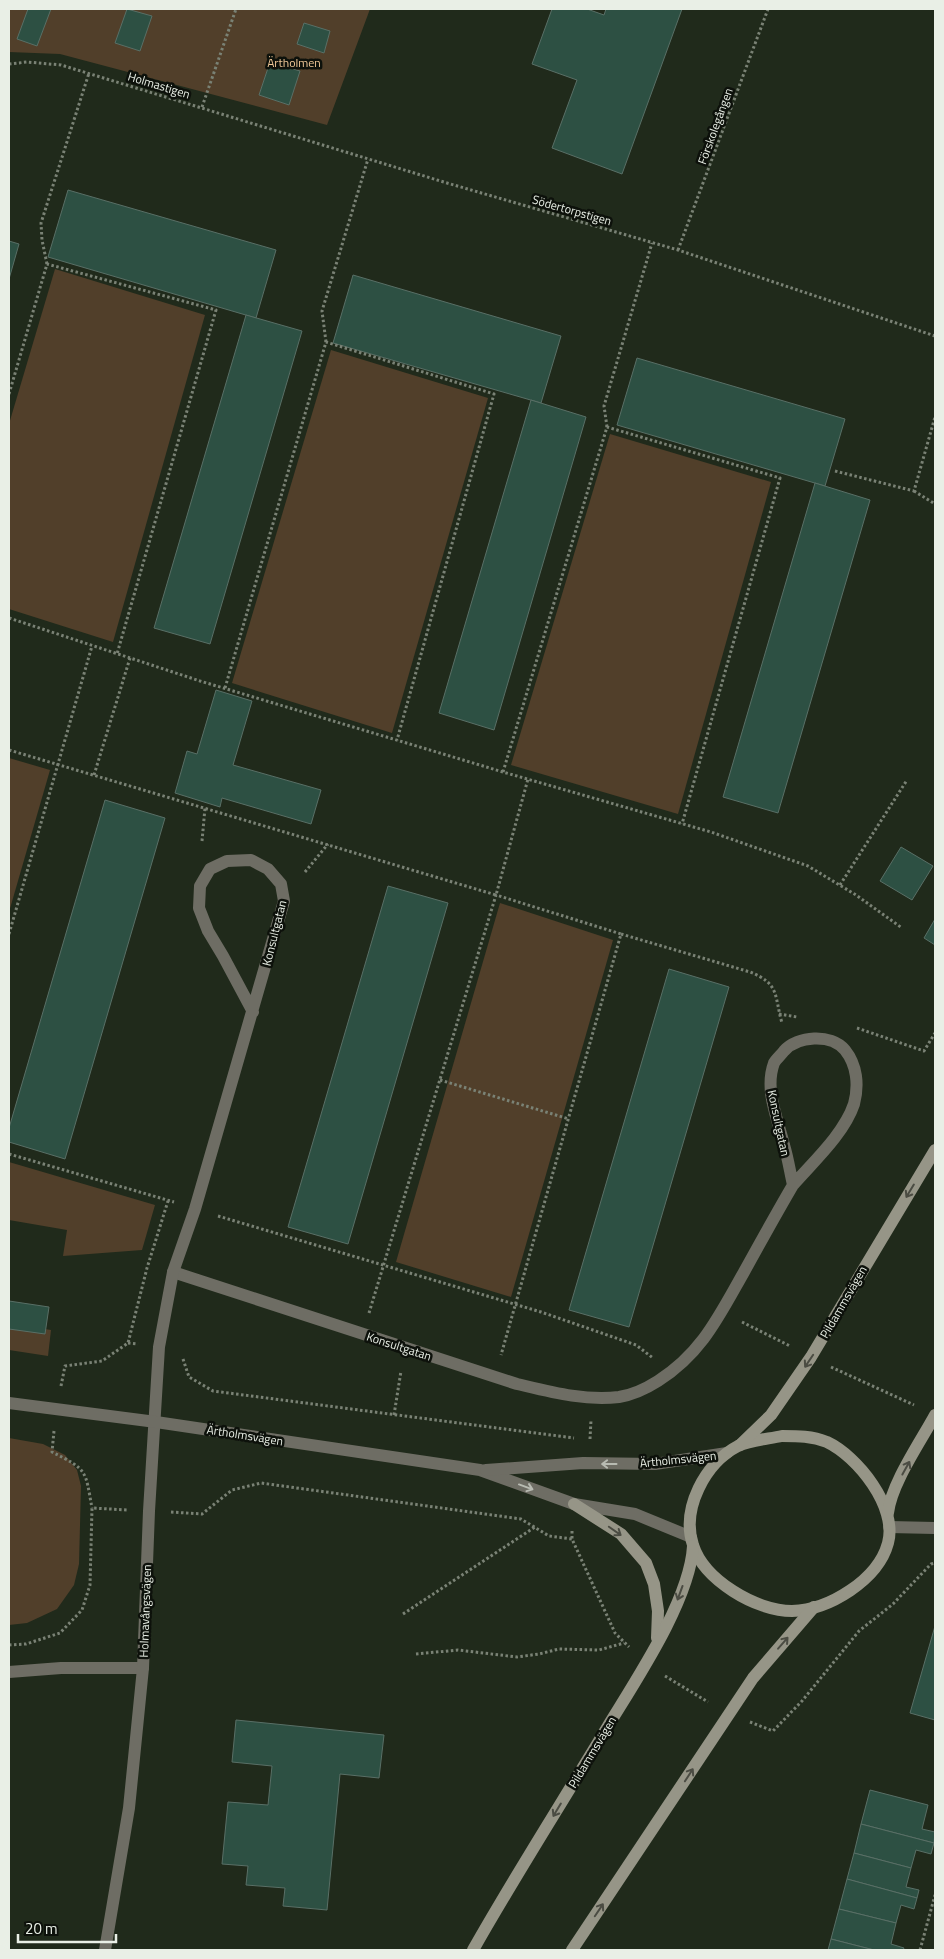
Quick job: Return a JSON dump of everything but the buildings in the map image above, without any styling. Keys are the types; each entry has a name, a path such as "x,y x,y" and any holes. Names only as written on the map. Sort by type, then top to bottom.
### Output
{"main road":[{"name":"Pildammsvägen","path":"740,1445 771,1415 811,1357 935,1150"},
{"path":"888,1513 889,1505 899,1481 935,1415"},
{"name":"Ärtholmsvägen","path":"782,1436 806,1436 825,1441 839,1448 866,1476 888,1513 889,1542 882,1557 872,1571 845,1594 814,1607 792,1611 769,1608 754,1603 722,1582 706,1567 692,1542 691,1518 697,1490 704,1477 714,1465 727,1453 740,1445 782,1436"},
{"path":"574,1504 621,1534 646,1563 654,1584 658,1611 657,1643"},
{"name":"Pildammsvägen","path":"473,1950 646,1664 675,1608 692,1561 692,1542"},
{"path":"572,1950 753,1678 814,1607"}],"street":[{"name":"Konsultgatan","path":"253,1012 208,931 199,908 200,886 210,869 227,861 251,860 268,869 281,884 284,901 253,1012 195,1209 172,1272 366,1336 499,1378 559,1394 592,1399 621,1397 648,1388 687,1360 708,1334 793,1186 837,1134 853,1105 857,1084 854,1066 844,1048 827,1040 808,1038 789,1045 775,1062 771,1086 774,1111 785,1145 793,1186"},
{"name":"Holmavångsvägen","path":"105,1950 128,1808 143,1668 149,1511 156,1422 159,1347 172,1272"},
{"name":"Ärtholmsvägen","path":"9,1403 156,1422 480,1470 574,1504 635,1514 692,1542"},
{"name":"Ärtholmsvägen","path":"480,1470 583,1464 655,1464 727,1453"},
{"path":"889,1527 935,1528"},
{"path":"9,1672 62,1668 143,1668"}],"path":[{"name":"Holmastigen","path":"9,64 27,62 61,65 202,107 236,9"},
{"name":"Förskolegången","path":"678,250 768,9"},
{"path":"9,394 47,264 41,223 89,73"},
{"name":"Södertorpstigen","path":"202,107 678,250 935,336"},
{"path":"225,688 326,342 322,311 368,158"},
{"path":"503,772 607,427 604,406 652,243"},
{"path":"47,264 216,310 117,654"},
{"path":"326,342 494,394 397,740"},
{"path":"914,491 935,418"},
{"path":"607,427 780,478 682,824"},
{"path":"835,471 914,491 935,504"},
{"path":"9,618 225,688 503,772 711,832 808,866 840,885 902,928"},
{"path":"9,934 92,646"},
{"path":"94,775 130,658"},
{"path":"9,750 328,844 750,972 765,978 772,986 789,1045"},
{"path":"366,1336 369,1314 496,895 528,779"},
{"path":"840,885 907,780"},
{"path":"202,841 206,808"},
{"path":"305,872 328,844"},
{"path":"499,1378 502,1354 621,934"},
{"path":"440,1080 569,1119"},
{"path":"9,1154 516,1304 636,1345 651,1356 669,1374"},
{"path":"9,1645 26,1644 60,1633 82,1610 90,1586 92,1508 86,1474 74,1463 52,1452 56,1410 65,1366 102,1361 128,1343 147,1268 168,1201"},
{"path":"128,1343 180,1350 189,1377 212,1391 590,1440"},
{"path":"583,1464 590,1440 592,1399"},
{"path":"92,1508 202,1514 232,1490 261,1484 521,1518 549,1536 572,1539"},
{"path":"574,1504 572,1539 615,1633 646,1664 729,1715 773,1731 802,1701 859,1631 893,1604 931,1564 935,1563"},
{"path":"403,1614 534,1527"},
{"path":"416,1654 458,1650 517,1657 559,1649 599,1650 624,1643"},
{"path":"920,1950 935,1895"}],"green space":[{"name":"Ärtholmen","path":"9,9 370,9 327,125 60,54 9,52"},
{"path":"55,269 205,315 113,642 9,609 9,424"},
{"path":"331,350 488,398 392,733 232,683"},
{"path":"610,434 771,482 678,814 511,765"},
{"path":"9,758 50,770 9,912"},
{"path":"500,903 613,940 511,1297 396,1262"},
{"path":"9,1162 155,1205 142,1250 63,1256 67,1230 9,1220"},
{"path":"9,1323 51,1330 48,1356 9,1350"},
{"path":"9,1438 43,1444 65,1455 77,1470 81,1486 79,1564 74,1585 57,1609 27,1623 9,1625"}]}
